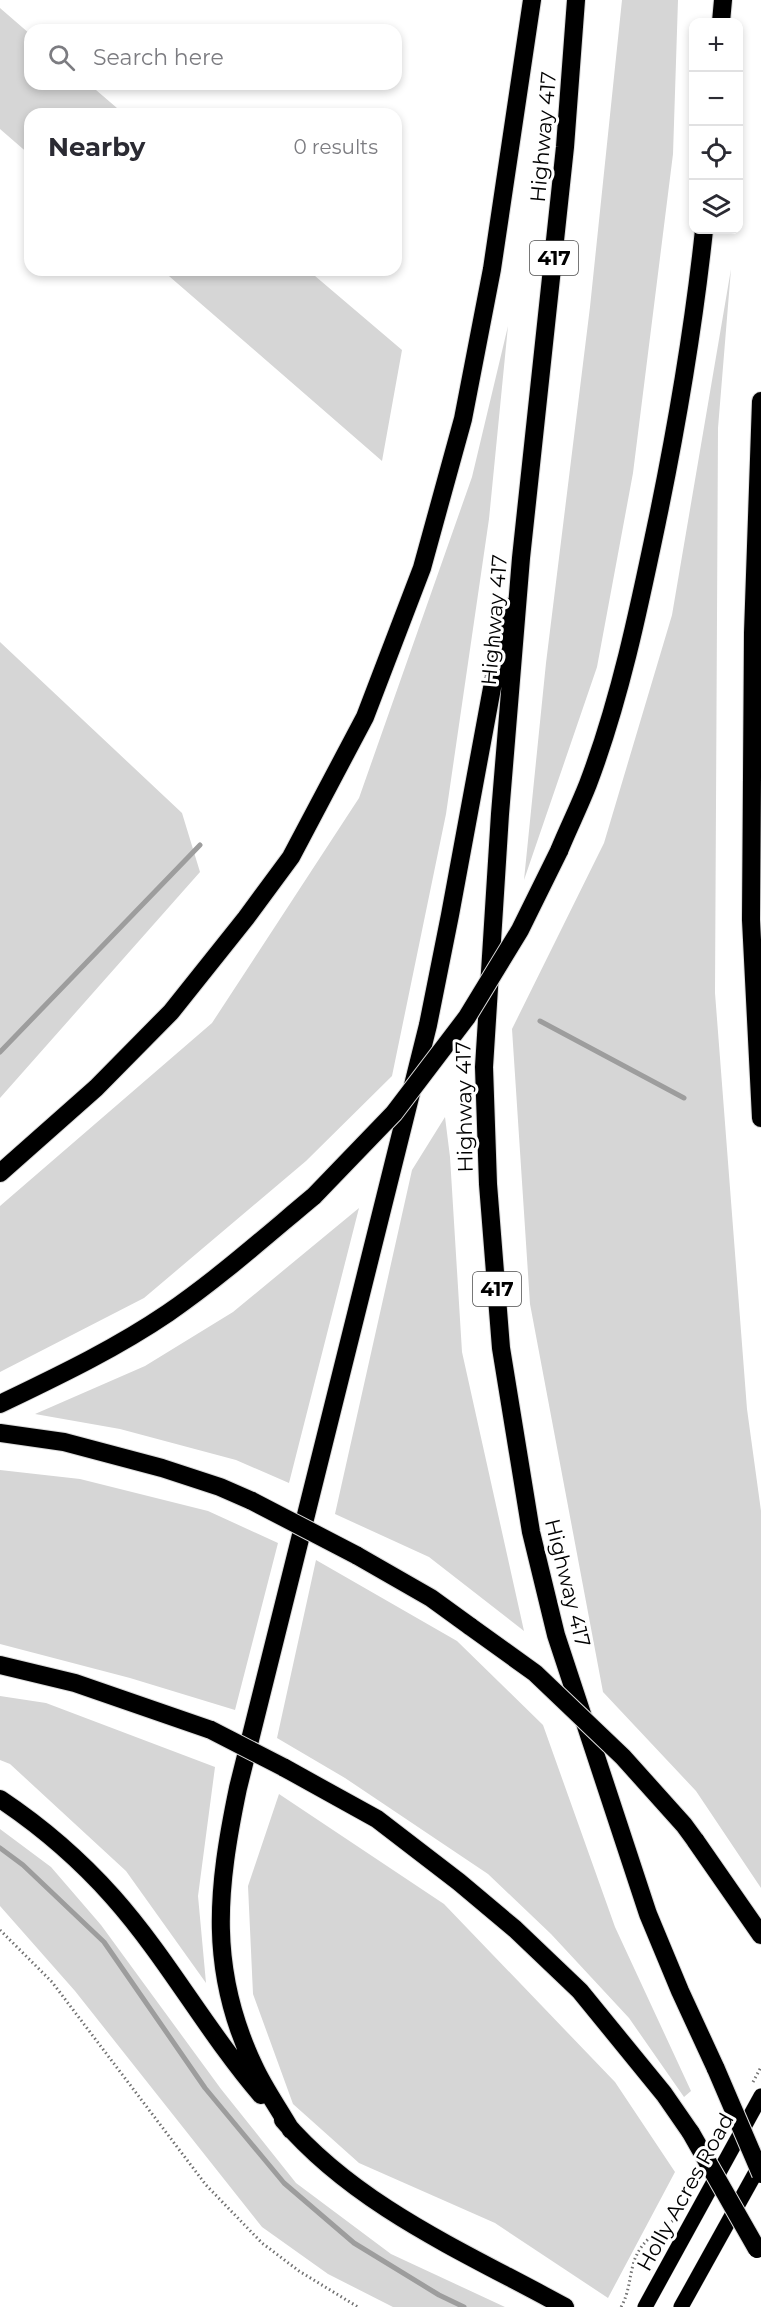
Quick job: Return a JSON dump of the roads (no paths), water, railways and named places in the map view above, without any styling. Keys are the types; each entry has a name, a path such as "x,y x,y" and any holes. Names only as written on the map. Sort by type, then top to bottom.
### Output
{"highway":[{"path":"0,1173 96,1088 171,1012 291,857 365,717 422,568 463,419 492,269 532,0"},
{"name":"Highway 417","path":"576,0 565,147 521,558 500,814 484,1067 488,1184 501,1348 531,1532 556,1635 648,1914 761,2174"},
{"path":"721,18 723,0"},
{"path":"0,1404 91,1360 168,1313 235,1262 314,1196 394,1113 467,1017 520,930 559,851 588,784 632,632 672,450 697,293 704,234"},
{"path":"761,401 753,633 752,920 761,1118"},
{"path":"291,2130 255,2068 235,2015 223,1962 220,1907 222,1877 238,1788 428,1025 453,904 530,477"},
{"path":"0,1433 64,1442 162,1468 220,1487 356,1555 431,1598 535,1673 622,1757 684,1825 761,1935"},
{"path":"0,1665 75,1683 211,1730 377,1819 459,1882 515,1929 580,1991 664,2094 691,2133 759,2253"},
{"path":"0,1799 40,1827 68,1851 114,1899 164,1963 222,2046 291,2130 324,2163 369,2197 413,2224 565,2307"}],"main road":[{"name":"Holly Acres Road","path":"645,2307 755,2092"},
{"path":"681,2307 761,2163"}],"waterway":[{"path":"0,1052 200,845"},
{"path":"540,1021 684,1098"},
{"path":"0,1848 23,1865 104,1942 205,2088 284,2183 354,2243 439,2295 464,2307"}]}
